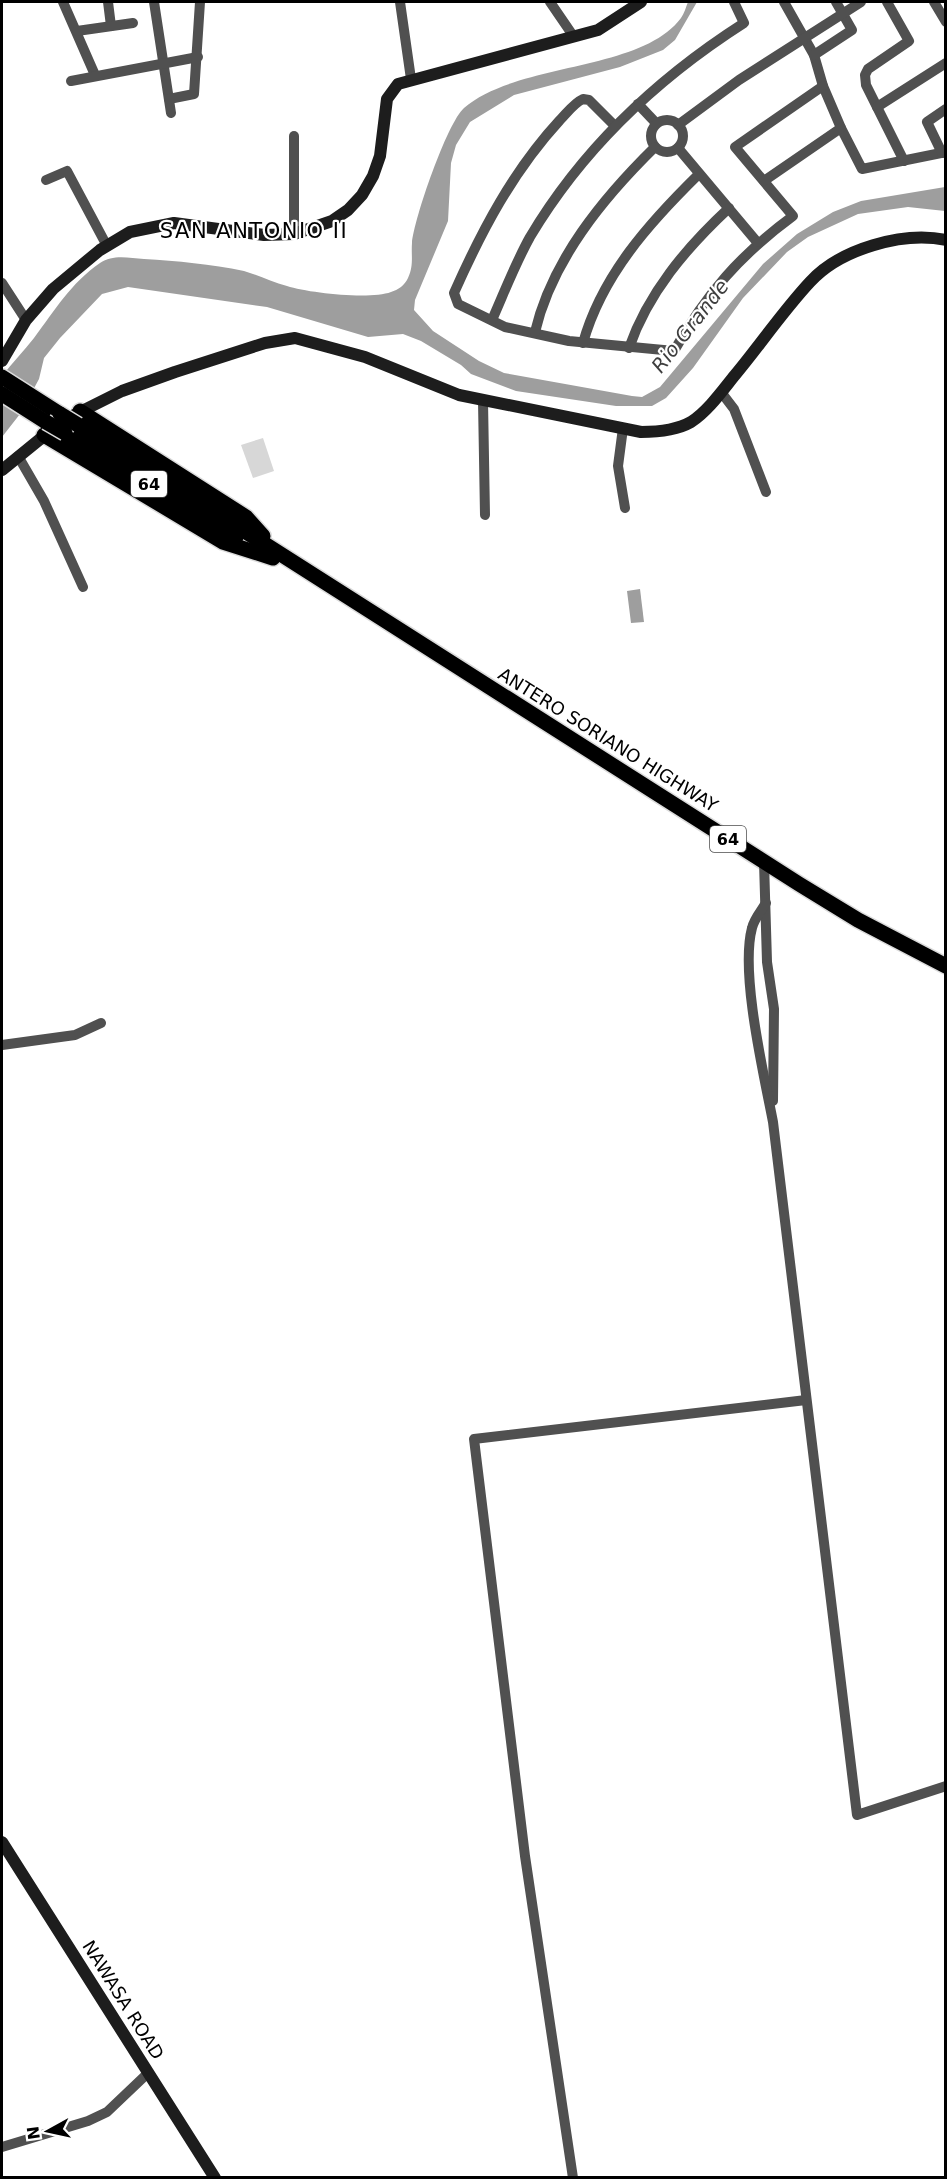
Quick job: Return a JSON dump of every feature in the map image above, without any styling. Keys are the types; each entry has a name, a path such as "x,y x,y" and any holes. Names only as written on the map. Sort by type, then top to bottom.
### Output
{"main road":[{"name":"ANTERO SORIANO HIGHWAY","path":"2,377 276,555 348,595 514,704 764,862 858,920 945,966"},
{"name":"ANTERO SORIANO HIGHWAY","path":"2,394 43,425 74,423"},
{"path":"43,425 223,542 276,555"}],"street":[{"path":"63,2 95,75"},
{"path":"108,2 111,26"},
{"path":"154,2 171,113"},
{"path":"169,99 194,94 200,2"},
{"path":"400,2 411,79"},
{"path":"550,2 574,37"},
{"path":"2,361 26,320 53,289 107,246 130,232 174,223 264,235 294,234 332,221 348,210 362,195 374,176 380,156 387,99 398,84 598,30 641,2"},
{"path":"492,320 530,238 561,190 615,126 638,104 704,49 744,23 734,2"},
{"path":"784,2 814,55 823,86 862,169 944,153 927,122 945,109"},
{"path":"814,55 852,30 836,2"},
{"path":"678,125 803,36 861,2"},
{"path":"887,2 909,41 868,69 865,75 866,85 904,161"},
{"path":"934,2 945,22"},
{"path":"77,31 133,23"},
{"path":"71,81 198,57"},
{"path":"877,107 945,63"},
{"path":"615,126 589,99 578,101 531,154 495,208 454,293 458,304 505,327 583,343 674,351 710,293 757,242 793,216 735,147 823,86"},
{"path":"638,104 656,123"},
{"path":"666,119 678,125 683,138 678,148 664,152 655,147 650,133 656,123 666,119"},
{"path":"764,182 841,128"},
{"path":"294,136 294,234"},
{"path":"535,332 550,288 583,231 616,187 655,147"},
{"path":"678,148 757,242"},
{"path":"46,180 67,171 107,246"},
{"path":"583,343 596,306 625,258 665,207 699,174"},
{"path":"629,348 635,329 672,269 729,208"},
{"path":"2,470 18,456 43,425 74,423 122,391 212,359 265,343 295,338 365,357 454,394 623,428 653,432 681,426 697,417 721,392 819,273 862,250 897,239 922,236 945,240"},
{"path":"2,283 26,320"},
{"path":"721,392 734,409 766,492"},
{"path":"483,400 485,515"},
{"path":"623,428 618,466 625,508"},
{"path":"18,456 44,501 82,587"},
{"path":"764,862 767,962 774,1009 772,1122"},
{"path":"765,903 752,927 750,965 761,1061 772,1122 857,1815 945,1786"},
{"path":"2,1045 75,1035 101,1023"},
{"path":"573,2178 525,1856 474,1439 806,1400"},
{"name":"NAWASA ROAD","path":"2,1842 215,2178"},
{"path":"2,2147 88,2121 107,2112 148,2073"}],"shaded area":[{"path":"688,2 697,2 675,40 663,50 620,67 514,95 470,122 456,145 451,163 448,221 415,300 414,310 433,331 479,361 504,373 642,397 660,387 763,264 797,234 833,212 861,201 945,187 945,211 908,207 858,214 808,237 787,252 743,298 693,368 666,398 652,406 616,406 516,391 471,374 461,365 421,341 403,334 368,337 267,307 128,287 102,294 60,338 44,358 39,379 20,414 2,437 2,376 72,288 100,263 110,258 121,257 219,266 244,271 297,289 324,293 369,295 399,289 407,281 410,273 414,231 425,194 449,132 464,108 487,93 515,82 609,58 638,48 662,35 681,18"},
{"path":"263,438 274,471 253,478 241,445"},
{"path":"640,589 644,622 631,623 627,591"}],"district":[{"name":"SAN ANTONIO II","path":"254,231"}],"water label":[{"name":"Rio Grande","path":"690,326"}]}
